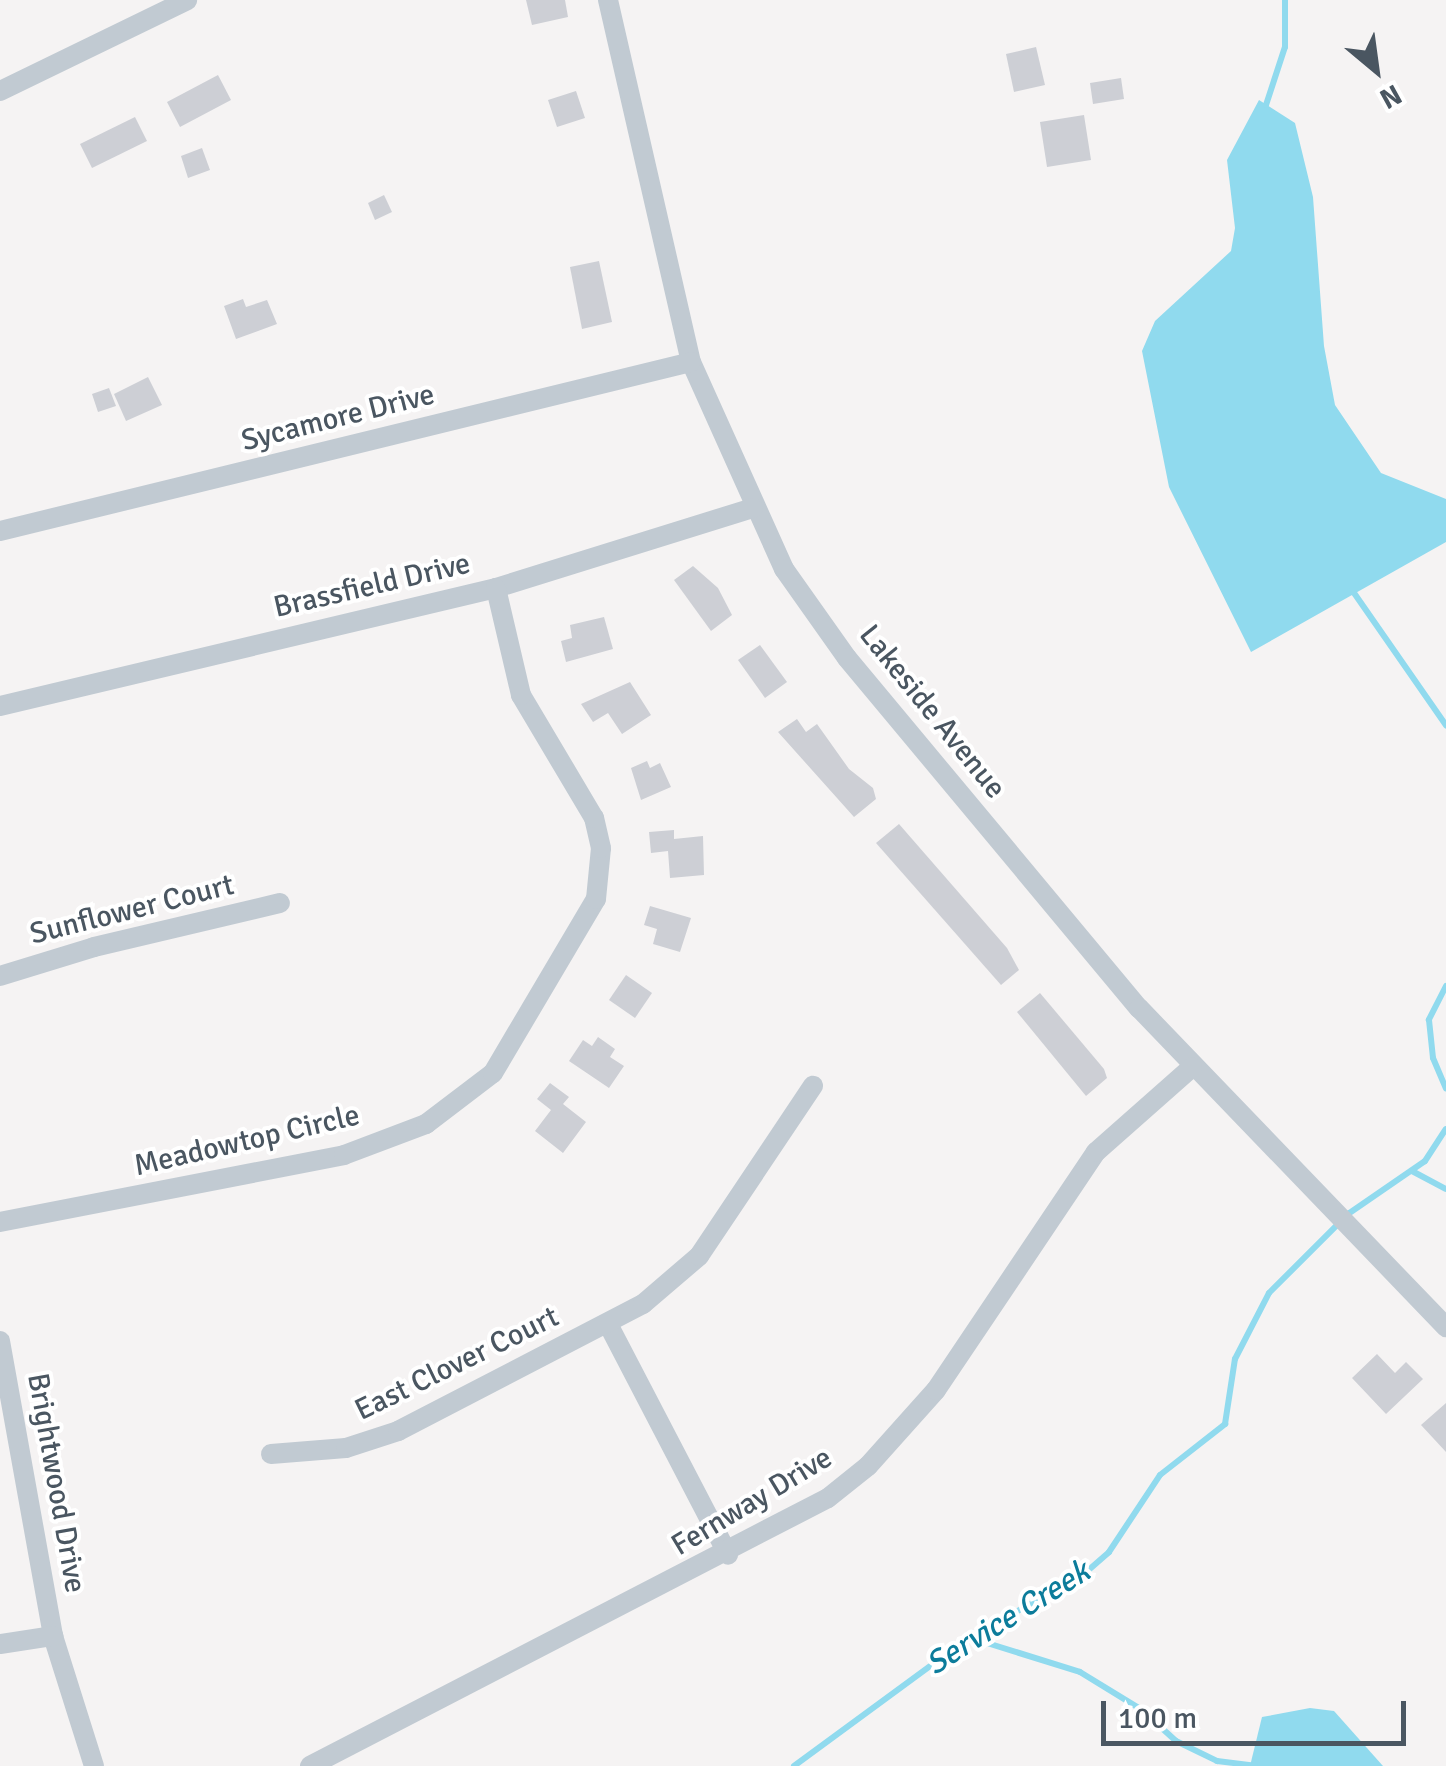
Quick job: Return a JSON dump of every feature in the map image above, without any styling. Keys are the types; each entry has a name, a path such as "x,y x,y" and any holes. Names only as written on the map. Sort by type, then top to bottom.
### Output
{"street":[{"path":"0,91 187,0"},
{"name":"Lakeside Avenue","path":"608,0 691,362 753,508 784,569 847,658 1192,1067 1446,1327"},
{"name":"Sycamore Drive","path":"0,532 691,362"},
{"name":"Brassfield Drive","path":"0,706 496,588 753,508"},
{"name":"Meadowtop Circle","path":"0,1222 344,1154 426,1124 493,1074 596,899 601,848 594,818 521,696 496,588"},
{"name":"Sunflower Court","path":"0,976 94,946 280,903"},
{"name":"Fernway Drive","path":"310,1766 728,1555 828,1498 904,1430 1082,1170 1192,1067"},
{"name":"East Clover Court","path":"271,1454 346,1448 398,1431 608,1324 673,1282 698,1256 813,1086"},
{"path":"608,1324 728,1555"},
{"name":"Brightwood Drive","path":"0,1341 53,1636 94,1766"},
{"path":"0,1644 53,1636"}],"water":[{"path":"1259,100 1295,123 1313,197 1324,346 1335,405 1381,473 1446,499 1446,542 1251,652 1169,487 1142,351 1155,321 1231,251 1235,228 1227,160"},
{"path":"1310,1708 1334,1711 1383,1766 1250,1766 1262,1717"}],"building":[{"path":"526,0 565,0 568,17 532,25"},
{"path":"1036,47 1045,85 1014,92 1006,54"},
{"path":"218,75 231,100 180,127 167,102"},
{"path":"1121,78 1124,99 1093,104 1090,83"},
{"path":"576,91 585,118 557,127 548,100"},
{"path":"1084,115 1091,160 1047,167 1040,122"},
{"path":"135,117 147,141 92,168 80,144"},
{"path":"202,148 210,170 188,178 181,156"},
{"path":"384,195 392,212 375,220 368,203"},
{"path":"599,261 612,322 582,329 570,267"},
{"path":"243,299 246,307 267,300 277,324 236,339 224,306"},
{"path":"148,377 162,405 126,421 114,394"},
{"path":"109,388 116,406 98,412 92,394"},
{"path":"693,566 718,588 732,615 711,631 674,580"},
{"path":"604,617 613,649 566,662 561,641 572,638 570,625"},
{"path":"760,645 787,682 765,698 738,660"},
{"path":"630,682 651,715 622,734 608,713 593,722 581,704"},
{"path":"797,719 806,732 817,724 849,769 873,788 876,799 854,817 778,732"},
{"path":"647,761 650,768 660,763 671,787 641,800 631,768"},
{"path":"899,824 1007,948 1019,970 1001,985 876,843"},
{"path":"674,830 674,839 703,836 704,875 670,878 668,851 651,853 649,832"},
{"path":"650,906 691,918 680,952 653,944 657,929 644,925"},
{"path":"626,975 652,993 635,1018 609,1000"},
{"path":"1040,993 1104,1069 1107,1078 1086,1096 1017,1012"},
{"path":"598,1037 615,1049 610,1057 624,1066 609,1088 569,1061 583,1040 592,1046"},
{"path":"550,1083 569,1097 563,1104 586,1122 563,1153 535,1131 551,1110 537,1099"},
{"path":"1377,1354 1395,1373 1406,1362 1423,1379 1386,1414 1352,1378"},
{"path":"1446,1403 1446,1452 1421,1425"}],"waterway":[{"path":"1266,105 1285,47 1285,0"},
{"path":"1352,590 1446,725"},
{"name":"Service Creek","path":"1446,986 1429,1020 1433,1058 1446,1088"},
{"name":"Service Creek","path":"794,1766 964,1641 1084,1574 1109,1552 1160,1475 1225,1424 1235,1359 1269,1293 1348,1214 1425,1161 1446,1129"},
{"path":"1412,1171 1446,1189"},
{"path":"971,1638 1080,1672 1142,1710 1176,1741 1217,1761 1255,1766"}]}
